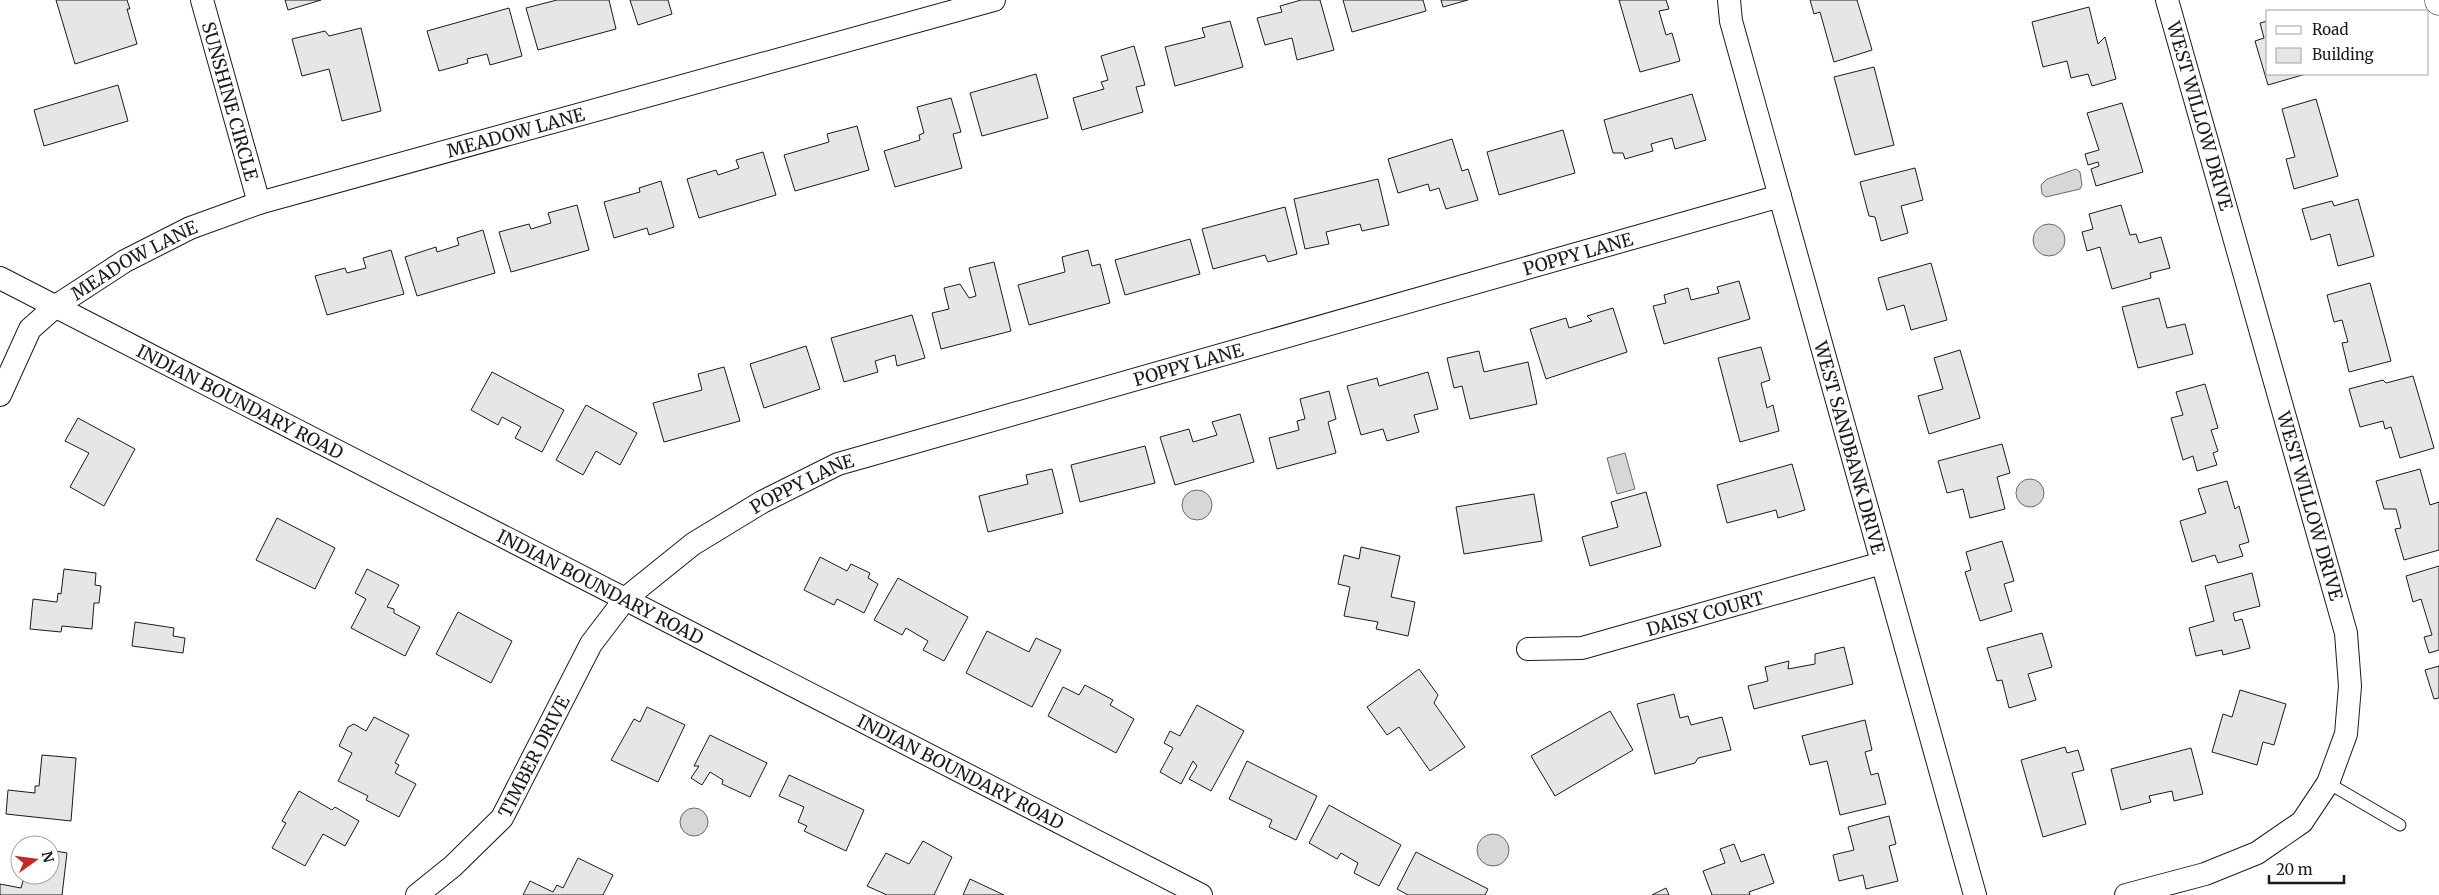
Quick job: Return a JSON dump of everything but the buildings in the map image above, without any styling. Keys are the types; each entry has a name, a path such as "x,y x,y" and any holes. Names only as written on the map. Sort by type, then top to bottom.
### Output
{"street":[{"name":"SUNSHINE CIRCLE","path":"202,0 259,203"},
{"name":"MEADOW LANE","path":"0,396 30,329 56,306 133,257 190,228 259,203 994,0"},
{"name":"WEST SANDBANK DRIVE","path":"1728,0 1731,21 1975,895"},
{"name":"WEST WILLOW DRIVE","path":"2126,895 2205,874 2257,853 2302,822 2328,783 2346,734 2350,686 2346,633 2167,0"},
{"name":"POPPY LANE","path":"626,598 693,544 762,502 838,464 1780,196"},
{"name":"INDIAN BOUNDARY ROAD","path":"0,278 1201,895"},
{"name":"DAISY COURT","path":"1528,649 1582,648 1882,563"},
{"name":"TIMBER DRIVE","path":"417,895 454,866 502,818 591,644 626,598"}],"lane":[{"path":"2328,783 2400,825"}],"shaded area":[{"path":"2076,169 2080,172 2082,185 2080,189 2046,197 2042,194 2041,185 2047,179"},
{"path":"2049,224 2055,225 2060,229 2064,234 2064,246 2060,251 2055,255 2049,256 2043,255 2038,251 2034,246 2033,240 2034,234 2038,229 2043,225"},
{"path":"1625,453 1635,489 1617,494 1607,458"},
{"path":"2030,479 2040,483 2044,493 2040,503 2030,507 2020,503 2016,493 2020,483"},
{"path":"1197,490 1203,491 1211,499 1211,511 1203,519 1197,520 1191,519 1183,511 1182,505 1183,499 1191,491"},
{"path":"694,808 704,812 708,822 704,832 694,836 684,832 680,822 684,812"},
{"path":"1493,834 1499,835 1504,839 1508,844 1508,856 1504,861 1499,865 1493,866 1487,865 1482,861 1478,856 1477,850 1478,844 1482,839 1487,835"}]}
